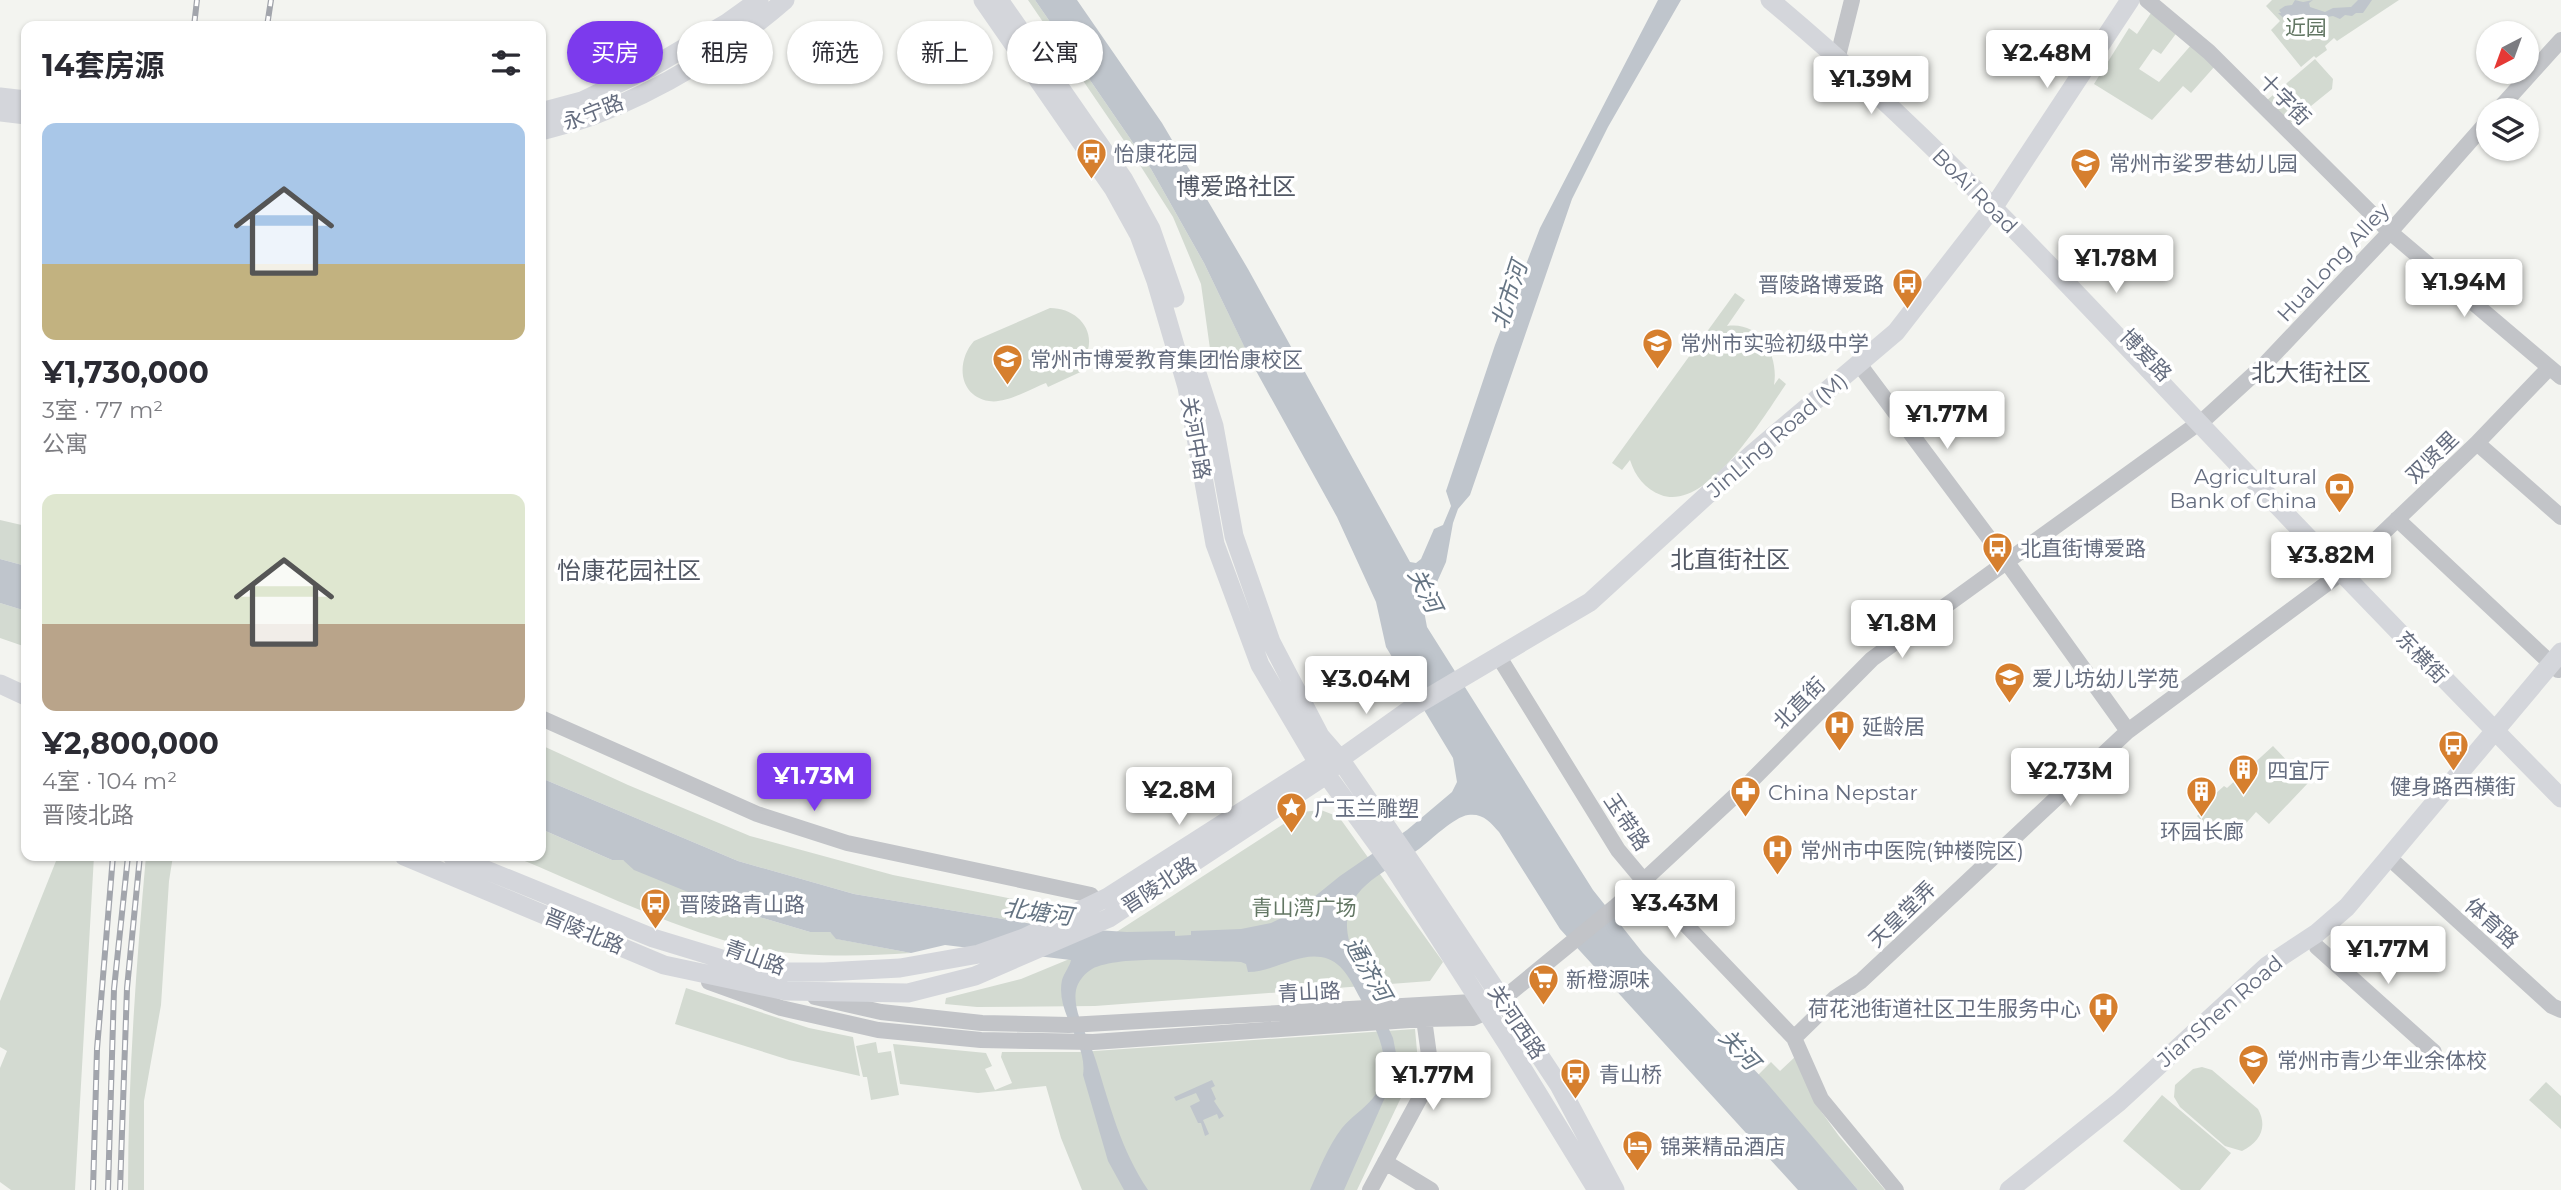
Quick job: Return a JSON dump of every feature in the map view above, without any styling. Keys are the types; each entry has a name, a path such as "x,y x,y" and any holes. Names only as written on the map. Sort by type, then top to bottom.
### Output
{"main road":[{"name":"永宁路","path":"546,111 582,101 650,68 727,23 759,0"},
{"name":"永宁路","path":"546,130 592,116 661,84 735,38 785,0"},
{"name":"关河中路","path":"983,0 1113,188 1139,235 1156,281 1187,387 1215,544 1260,664 1322,769 1384,839"},
{"name":"关河中路","path":"999,0 1124,180 1151,229 1168,275 1214,426 1234,536 1271,642 1320,736 1340,760 1384,839"},
{"name":"BoAi Road","path":"1770,0 1838,56 1995,204"},
{"name":"JinLing Road (M)","path":"1340,760 1416,705 1590,601 1752,454 1896,332 1995,204 2130,0"},
{"path":"0,97 21,99"},
{"path":"0,113 21,115"},
{"name":"博爱路","path":"1995,204 2203,420"},
{"name":"东横街","path":"2203,420 2344,571 2501,731"},
{"path":"2501,731 2558,663"},
{"path":"0,670 21,679"},
{"path":"0,684 21,694"},
{"path":"2501,731 2561,785"},
{"path":"2501,731 2561,798"},
{"name":"JianShen Road","path":"2027,1190 2101,1130 2281,968 2318,947 2353,916 2501,731"},
{"name":"JianShen Road","path":"2009,1190 2119,1101 2267,966 2317,933 2347,907 2501,731"},
{"name":"晋陵北路","path":"464,861 653,939 722,959 777,972 900,968 979,954 1024,938 1054,919 1108,897 1255,803 1340,760"},
{"name":"晋陵北路","path":"416,861 664,965 786,991 908,993 975,976 1109,918 1322,769"},
{"path":"589,912 631,916 748,956 814,963 896,961 958,950 1054,919 1219,814 1255,803"},
{"name":"关河西路","path":"1384,839 1490,1005 1597,1190"},
{"name":"关河西路","path":"1490,1005 1559,1085 1615,1190"}],"street":[{"path":"1838,56 1853,0"},
{"name":"十字街","path":"2147,0 2209,52 2390,232 2555,373"},
{"path":"2509,98 2561,40"},
{"name":"HuaLong Alley","path":"2203,420 2265,364 2390,232 2476,135"},
{"path":"1859,364 2006,561 2128,731"},
{"name":"双贤里","path":"2344,571 2477,443 2555,373"},
{"name":"北直街","path":"1490,1005 1561,953 1644,881 1752,780 1872,659 2203,420"},
{"path":"2477,443 2561,517"},
{"path":"2397,519 2558,663"},
{"name":"天皇堂弄","path":"1794,1038 1835,998 1861,981 2128,731 2344,571"},
{"name":"玉带路","path":"1499,657 1618,850 1644,881 1794,1038 1821,1098 1896,1190"},
{"path":"546,720 757,814 846,843 1091,895"},
{"name":"体育路","path":"2396,864 2552,1006 2561,1010"},
{"name":"青山路","path":"653,939 690,956 786,991 881,1012 982,1023 1088,1025 1394,1015 1490,1005"},
{"path":"2318,947 2434,1052"},
{"name":"青山路","path":"664,965 781,1008 878,1030 981,1040 1093,1042 1365,1016"},
{"name":"青山路","path":"1394,1015 1424,1019 1474,1018 1490,1005"},
{"path":"1370,1190 1429,1081 1424,1019"},
{"path":"1385,1162 1431,1190"}],"green space":[{"path":"1028,0 1035,0 1049,21 1042,21"},
{"name":"近园","path":"2272,0 2399,0 2337,41 2334,38 2325,46 2327,50 2301,67 2271,30 2280,21 2266,6"},
{"path":"2151,13 2178,31 2161,54 2153,49 2139,69 2159,82 2192,44 2215,66 2191,93 2183,86 2152,120 2094,84 2129,28 2137,34"},
{"path":"2315,59 2333,79 2332,89 2290,123 2266,101"},
{"path":"1085,84 1093,84 1151,169 1204,263 1246,350 1220,361 1211,356 1201,284 1173,217"},
{"path":"1735,293 1745,300 1727,326 1739,326 1758,335 1765,343 1774,363 1774,385 1779,378 1786,384 1749,438 1715,476 1697,489 1679,496 1661,495 1641,481 1630,460 1622,470 1612,463"},
{"path":"1050,308 1070,312 1084,324 1089,341 1083,361 1087,369 1048,387 1046,383 1003,400 989,401 971,392 963,377 963,367 964,358 974,341"},
{"path":"0,520 21,525 21,565 0,559"},
{"path":"0,603 21,609 21,645 0,638"},
{"path":"2273,746 2308,783 2269,824 2256,812 2234,837 2229,832 2221,840 2197,816 2216,797 2214,795 2224,786 2227,788"},
{"path":"546,747 750,836 893,875 1043,905 1015,921 854,894 738,861 546,780"},
{"name":"青山湾广场","path":"1321,810 1339,817 1443,962 1430,981 1095,1006 977,1007 945,1004 946,998 1021,979 1084,953 1302,812"},
{"path":"546,831 612,860 623,860 726,902 732,909 810,932 830,932 837,939 911,953 841,955 771,951 726,941 645,912 525,861 546,861"},
{"path":"56,861 94,861 75,1190 11,1190 0,1182 0,1068 7,1051 0,1047 0,1001"},
{"path":"146,861 172,861 161,1005 144,1101 144,1190 128,1190 129,1106"},
{"path":"686,988 809,1028 853,1037 860,1076 789,1060 675,1024"},
{"path":"1415,1029 1418,1062 1357,1190 1082,1190 1061,1138 1046,1086 978,1093 900,1084 893,1044 986,1053 992,1066 985,1069 995,1090 1012,1083 1001,1057 1002,1052 1080,1052"},
{"path":"876,1042 878,1053 891,1051 899,1095 871,1100 867,1077 863,1077 856,1046"},
{"path":"1796,1056 1815,1103 1885,1190 1858,1190 1758,1075 1771,1062 1780,1071"},
{"path":"2202,1067 2212,1070 2258,1109 2262,1128 2258,1139 2242,1151 2225,1146 2180,1107 2174,1097 2175,1085 2193,1069"},
{"path":"2546,1082 2561,1096 2561,1129 2529,1100"},
{"path":"2162,1095 2231,1153 2200,1190 2181,1190 2123,1141"}],"water":[{"path":"1035,0 1077,0 1092,21 1049,21"},
{"name":"关河","path":"1658,0 1681,0 1608,127 1572,199 1470,495 1458,509 1453,523 1446,562 1424,611 1427,627 1593,890 1643,953 1765,1081 1858,1190 1798,1190 1560,929 1499,832 1478,815 1468,815 1456,820 1378,876 1365,886 1349,910 1347,925 1350,944 1393,1038 1396,1053 1394,1077 1344,1190 1310,1190 1337,1135 1366,1106 1380,1086 1384,1060 1372,1022 1345,972 1335,962 1312,956 1248,972 1246,964 1241,962 1142,960 1105,964 1084,975 1076,990 1079,1017 1123,1143 1148,1190 1124,1190 1108,1161 1083,1075 1081,1051 1063,1004 1062,980 1071,960 945,945 911,953 836,939 830,932 810,932 732,909 722,901 710,901 634,870 623,860 612,860 546,831 546,780 738,861 854,894 1051,927 1127,932 1175,931 1175,936 1191,935 1191,931 1241,929 1271,923 1298,910 1340,876 1407,830 1452,792 1457,782 1453,758 1386,647 1376,602 1337,517 1255,369 1204,263 1151,169 1093,84 1103,84 1103,38 1162,123 1248,269 1410,562 1416,563 1421,559 1434,529 1443,525 1451,506 1446,491 1495,345 1540,228"},
{"path":"2295,0 2313,0 2309,3 2310,7 2325,12 2333,8 2351,7 2358,0 2372,0 2363,13 2345,15 2340,19 2327,17 2322,30 2318,30 2318,34 2313,38 2306,39 2278,13 2281,13 2279,10 2285,6 2292,5"},
{"path":"0,559 21,565 21,609 0,603"},
{"path":"1212,1080 1215,1086 1211,1088 1216,1099 1214,1101 1224,1116 1219,1119 1217,1114 1203,1120 1209,1134 1205,1136 1201,1123 1198,1123 1190,1106 1200,1101 1196,1093 1176,1101 1174,1097"}],"railway":[{"path":"195,21 197,0"},
{"path":"268,21 271,0"},
{"path":"93,1190 97,1049 113,861"},
{"path":"108,1190 114,989 127,861"},
{"path":"120,1190 127,988 140,861"}],"place":[{"name":"怡康花园","path":"1091,180"},
{"name":"常州市娑罗巷幼儿园","path":"2086,190"},
{"name":"晋陵路博爱路","path":"1907,311"},
{"name":"常州市实验初级中学","path":"1657,370"},
{"name":"常州市博爱教育集团怡康校区","path":"1007,386"},
{"name":"Agricultural Bank of China","path":"2340,515"},
{"name":"北直街博爱路","path":"1997,575"},
{"name":"爱儿坊幼儿学苑","path":"2009,705"},
{"name":"延龄居","path":"1839,753"},
{"name":"健身路西横街","path":"2453,773"},
{"name":"四宜厅","path":"2244,797"},
{"name":"环园长廊","path":"2202,818"},
{"name":"China Nepstar","path":"1745,819"},
{"name":"广玉兰雕塑","path":"1291,835"},
{"name":"常州市中医院(钟楼院区)","path":"1777,877"},
{"name":"晋陵路青山路","path":"656,931"},
{"name":"新橙源味","path":"1543,1006"},
{"name":"荷花池街道社区卫生服务中心","path":"2104,1035"},
{"name":"常州市青少年业余体校","path":"2254,1087"},
{"name":"青山桥","path":"1576,1101"},
{"name":"锦莱精品酒店","path":"1637,1173"}],"district":[{"name":"博爱路社区","path":"1236,186"},
{"name":"北大街社区","path":"2311,372"},
{"name":"北直街社区","path":"1730,559"},
{"name":"怡康花园社区","path":"629,570"}],"water label":[{"name":"北市河","path":"1509,295"},
{"name":"北塘河","path":"1038,912"},
{"name":"通济河","path":"1368,969"}]}
